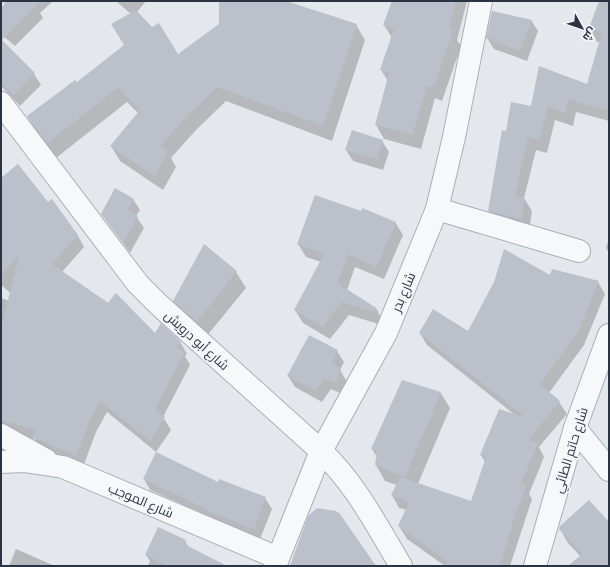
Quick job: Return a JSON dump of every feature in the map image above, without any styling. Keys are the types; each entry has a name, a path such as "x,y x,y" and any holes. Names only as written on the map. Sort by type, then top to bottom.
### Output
{"street":[{"name":"شارع بدر","path":"276,562 321,451 386,333 437,209 454,137 481,1"},
{"name":"شارع أبو درويش","path":"1,103 138,284 158,304 321,451 347,480 368,510 401,566"},
{"path":"437,209 579,251"},
{"name":"شارع حاتم الطائي","path":"535,566 575,428 609,335"},
{"path":"575,428 609,470"},
{"path":"1,435 35,455 63,468"},
{"name":"شارع الموجب","path":"1,462 24,461 63,468 276,562"}],"building":[{"path":"6,1 41,1 2,40 35,73 14,95 1,83 1,9"},
{"path":"219,1 286,1 357,24 323,126 217,87 188,115 160,146 168,151 155,176 110,146 140,110 118,88 47,143 27,116 75,80 77,82 124,45 111,24 136,10 152,27 159,23 178,54 219,24"},
{"path":"392,1 456,1 449,28 453,31 434,87 427,85 413,135 375,125 389,73 380,70 394,29 383,25"},
{"path":"599,1 609,1 609,111 568,99 565,113 548,107 539,140 528,137 515,196 524,197 522,219 488,211 502,130 506,131 511,102 531,106 539,66 587,84 602,32 589,28"},
{"path":"492,11 532,20 520,51 486,38"},
{"path":"352,130 383,140 377,159 345,150"},
{"path":"18,164 48,202 52,199 78,235 52,264 108,303 116,293 155,333 161,323 181,342 177,347 185,352 155,409 165,417 150,441 100,401 90,420 76,456 33,437 36,430 1,420 1,329 19,255 1,276 1,178"},
{"path":"115,188 134,199 127,210 138,216 123,243 101,214"},
{"path":"315,195 361,211 362,208 396,222 377,267 348,254 337,283 376,308 374,312 341,302 323,327 294,310 324,254 297,244"},
{"path":"204,244 237,271 197,322 173,301"},
{"path":"504,249 550,275 552,269 599,281 578,332 540,384 560,401 528,440 538,443 521,484 526,486 515,515 500,566 445,566 447,561 398,526 409,502 391,495 400,477 471,501 486,457 480,455 499,409 525,417 419,333 433,309 468,331 494,282"},
{"path":"309,335 338,350 332,363 341,370 336,383 324,379 316,391 287,376"},
{"path":"402,380 441,392 405,477 375,465 377,452 371,449"},
{"path":"156,452 218,482 219,479 266,497 254,529 207,511 208,510 143,479"},
{"path":"589,500 609,522 609,566 568,566 582,554 559,529 560,526"},
{"path":"317,508 336,511 340,514 376,566 290,566 308,516"},
{"path":"158,527 186,540 184,544 227,566 167,566 145,555"}]}
